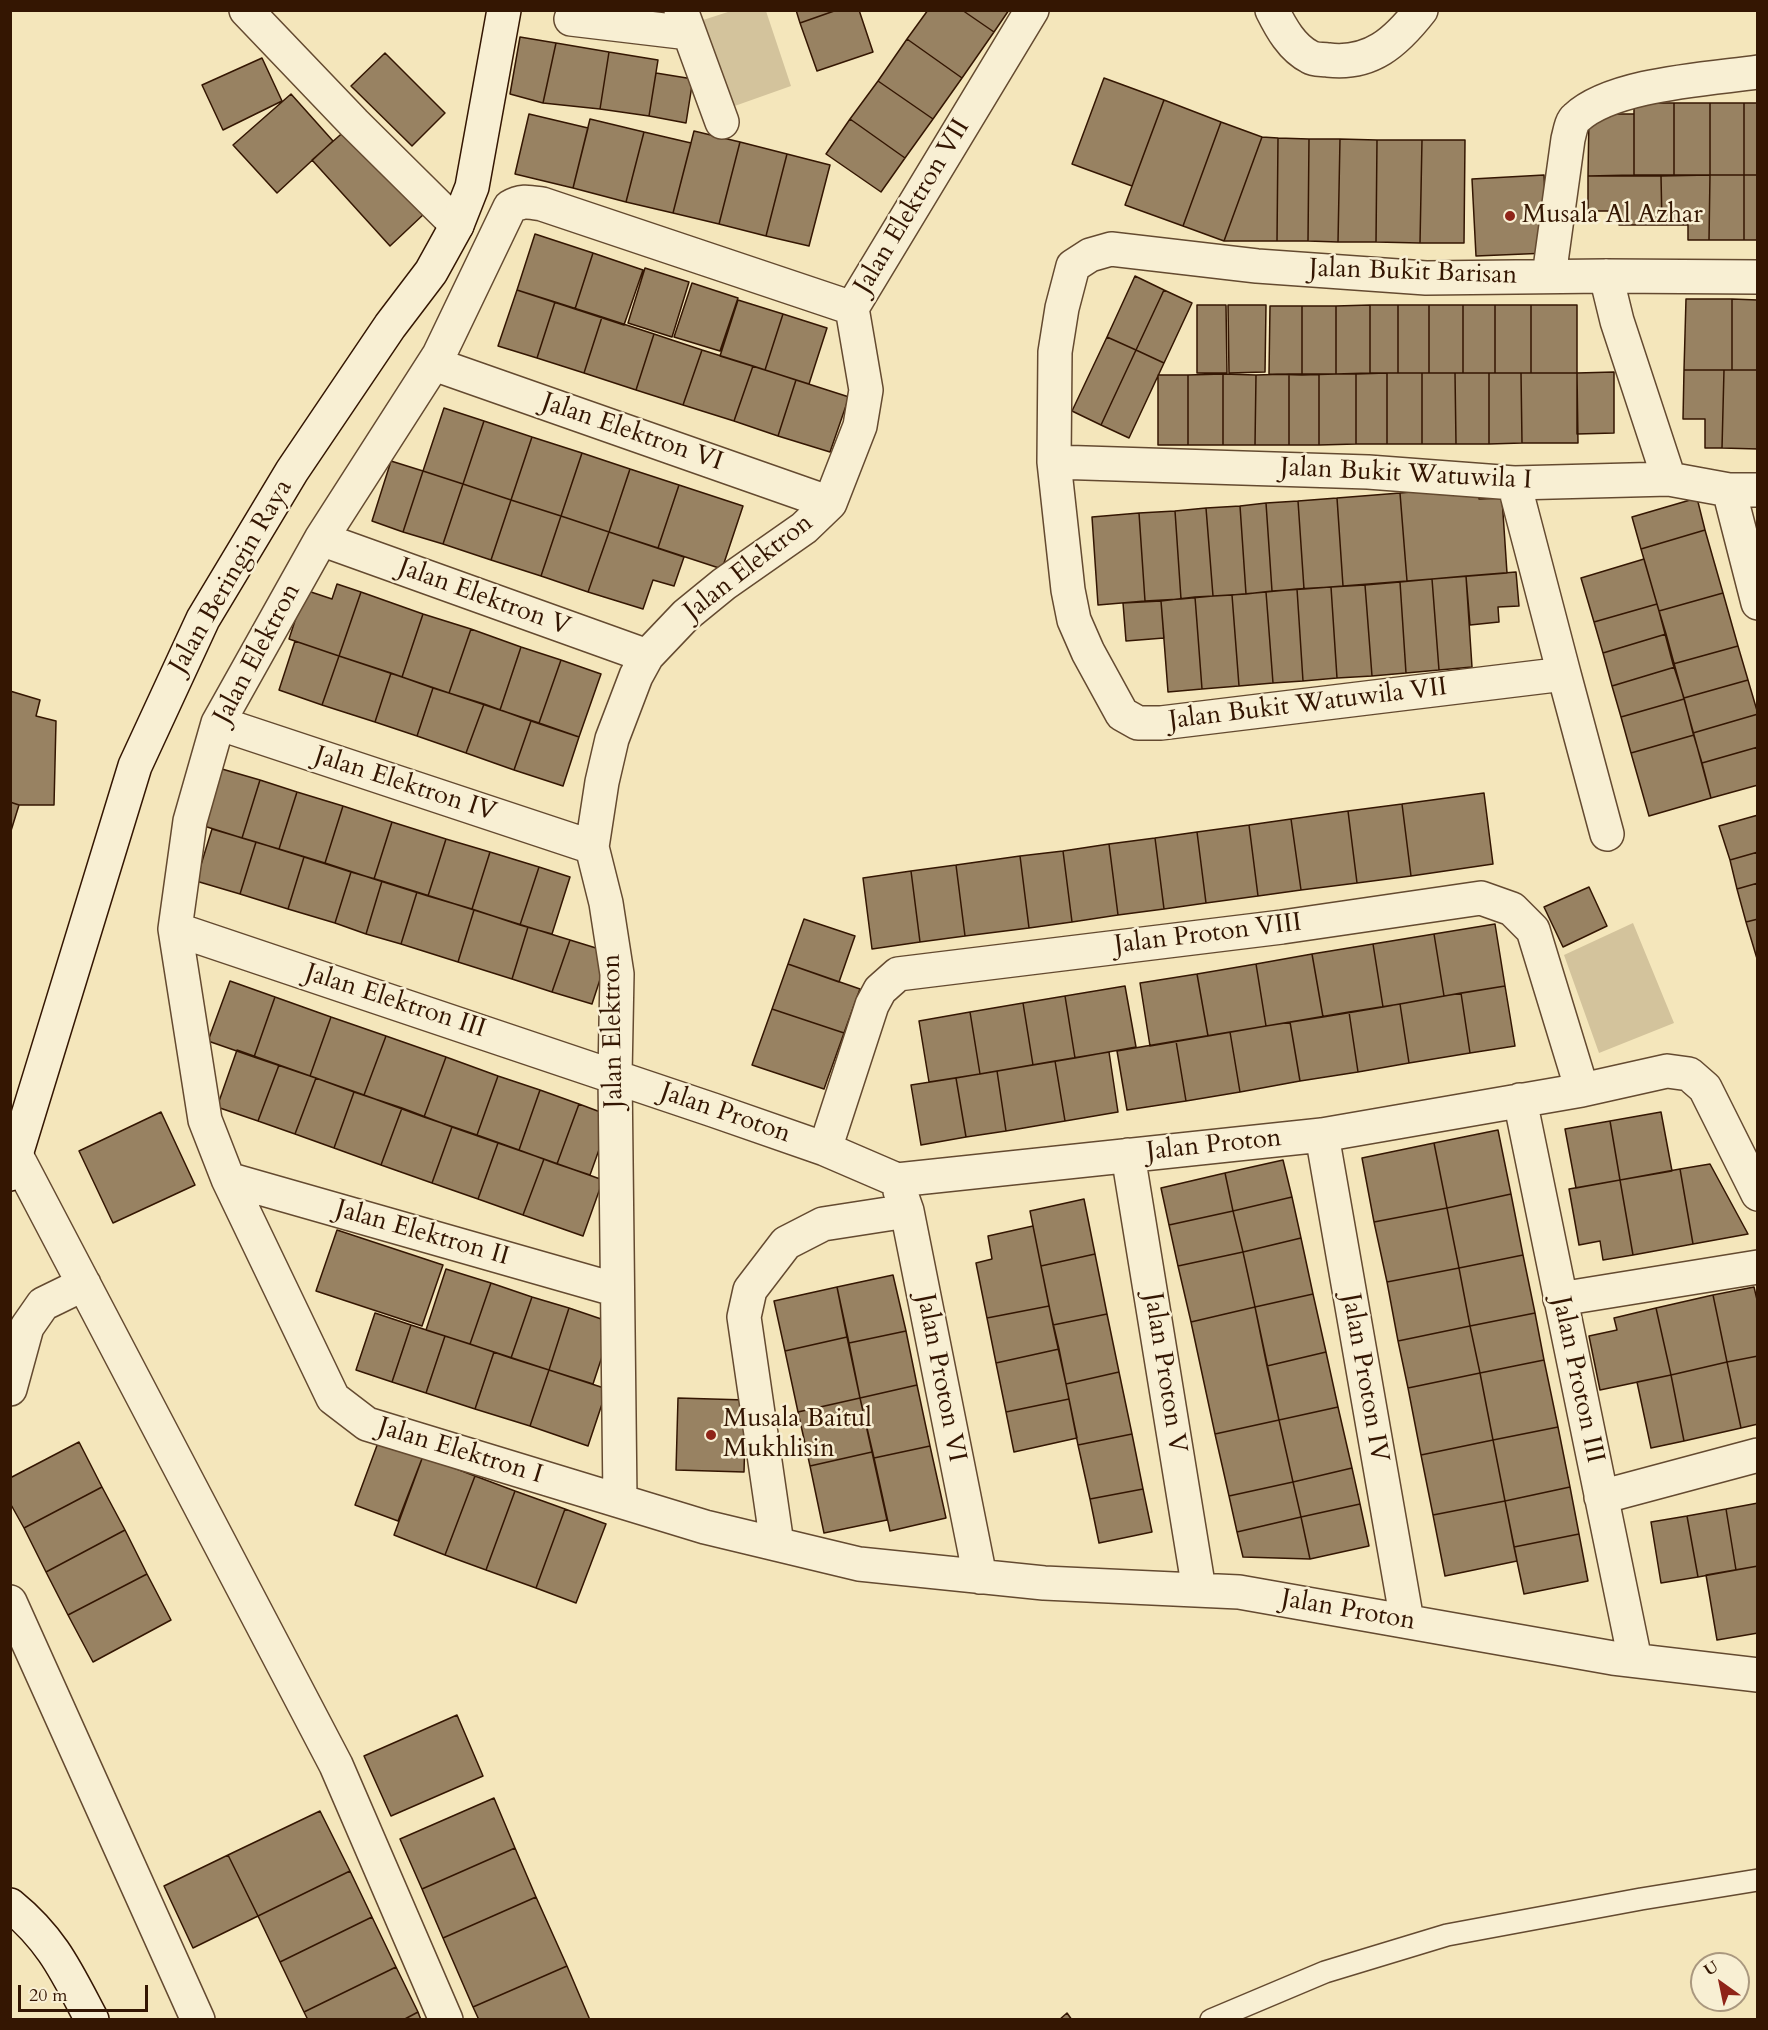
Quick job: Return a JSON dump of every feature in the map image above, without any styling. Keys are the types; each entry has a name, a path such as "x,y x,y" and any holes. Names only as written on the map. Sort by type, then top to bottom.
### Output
{"street":[{"path":"246,10 354,123 457,225"},
{"name":"Jalan Beringin Raya","path":"14,1165 135,766 203,619 292,471 390,326 431,272 457,225 472,187 504,10"},
{"name":"Jalan Elektron VII","path":"542,204 852,308 1032,10"},
{"path":"1272,10 1283,30 1296,46 1311,58 1339,62 1365,58 1385,48 1410,25 1421,10"},
{"path":"572,19 685,22 722,122"},
{"path":"1549,276 1568,139 1574,119 1598,102 1640,88 1758,72"},
{"name":"Jalan Elektron","path":"228,1179 205,1120 175,929 190,821 218,723 321,539 434,364 510,207 518,202 528,201 542,204"},
{"name":"Jalan Bukit Barisan","path":"1073,266 1090,255 1111,249 1257,266 1426,278 1758,277"},
{"name":"Jalan Bukit Watuwila VII","path":"1073,266 1062,308 1055,352 1054,462 1068,590 1074,620 1088,652 1122,714 1138,723 1161,723 1564,674"},
{"path":"1606,276 1617,321 1669,479"},
{"name":"Jalan Elektron","path":"620,1500 617,1290 626,1080 617,974 606,903 592,848 602,782 612,739 636,676 648,656 686,615 724,584 804,528 830,503 860,426 866,390 852,308"},
{"name":"Jalan Elektron VI","path":"434,364 830,503"},
{"name":"Jalan Bukit Watuwila I","path":"1054,462 1368,472 1514,483 1669,479 1743,490"},
{"path":"1514,483 1608,834"},
{"path":"1743,490 1758,603"},
{"name":"Jalan Elektron V","path":"321,539 648,656"},
{"name":"Jalan Elektron IV","path":"218,723 592,848"},
{"name":"Jalan Proton VIII","path":"825,1149 872,1005 880,990 898,974 1282,927 1481,898 1512,909 1533,930 1582,1090"},
{"name":"Jalan Elektron III","path":"175,929 626,1080"},
{"name":"Jalan Proton","path":"626,1080 825,1149 897,1180 1322,1135 1582,1090 1667,1071 1689,1074 1705,1088 1758,1194"},
{"name":"Jalan Proton III","path":"1520,1100 1635,1660"},
{"name":"Jalan Proton IV","path":"1322,1135 1407,1621"},
{"name":"Jalan Proton V","path":"1128,1155 1199,1590"},
{"path":"14,1165 84,1284 336,1765 446,2019"},
{"name":"Jalan Elektron II","path":"228,1179 617,1290"},
{"name":"Jalan Elektron I","path":"228,1179 333,1398 367,1424 620,1500"},
{"name":"Jalan Proton VI","path":"897,1180 907,1211 980,1577"},
{"path":"777,1544 744,1317 750,1290 786,1243 823,1224 907,1211"},
{"path":"1560,1299 1758,1267"},
{"path":"10,1389 27,1327 32,1319 43,1304 84,1284"},
{"path":"1601,1497 1758,1455"},
{"name":"Jalan Proton","path":"620,1500 705,1527 860,1564 1044,1583 1239,1592 1635,1660 1758,1675"},
{"path":"10,1602 198,2019"},
{"path":"10,1905 41,1934 57,1954 92,2019"}],"lane":[{"path":"1210,2019 1325,1972 1447,1935 1641,1899 1758,1881"}],"shaded area":[{"path":"731,11 766,11 791,86 729,108 700,21"},
{"path":"1633,923 1674,1023 1599,1053 1564,955"}],"building":[{"path":"796,10 837,10 800,23"},
{"path":"837,10 859,10 873,52 817,71 800,23"},
{"path":"928,10 962,10 994,32 962,78 907,39"},
{"path":"962,10 1009,10 994,32"},
{"path":"520,37 556,43 543,103 510,94"},
{"path":"907,39 962,78 933,119 878,81"},
{"path":"556,43 609,52 600,109 543,103"},
{"path":"609,52 658,60 649,116 600,109"},
{"path":"385,53 445,113 412,146 351,86"},
{"path":"262,58 282,101 223,130 202,85"},
{"path":"656,73 693,79 686,123 649,116"},
{"path":"1104,78 1164,100 1132,186 1072,164"},
{"path":"878,81 933,119 905,158 850,119"},
{"path":"291,94 333,141 277,193 233,145"},
{"path":"1164,100 1221,122 1183,226 1125,205"},
{"path":"1634,103 1674,103 1674,175 1634,175"},
{"path":"1674,103 1710,103 1710,175 1674,175"},
{"path":"1710,103 1744,103 1744,175 1710,175"},
{"path":"1744,103 1758,103 1758,175 1744,175"},
{"path":"529,114 588,128 573,188 515,174"},
{"path":"1589,114 1634,114 1634,175 1588,176"},
{"path":"590,119 644,132 626,202 573,188"},
{"path":"850,119 905,158 881,192 826,154"},
{"path":"1221,122 1262,137 1224,241 1183,226"},
{"path":"348,128 425,213 390,246 312,160"},
{"path":"694,131 740,142 719,224 673,213"},
{"path":"644,132 691,143 673,213 626,202"},
{"path":"1262,137 1278,138 1277,241 1224,241"},
{"path":"1278,138 1309,139 1308,241 1277,241"},
{"path":"1309,139 1340,139 1338,242 1308,241"},
{"path":"1340,139 1377,140 1376,242 1338,242"},
{"path":"1377,140 1422,140 1420,243 1376,242"},
{"path":"1422,140 1465,140 1464,243 1420,243"},
{"path":"740,142 787,154 766,236 719,224"},
{"path":"787,154 830,165 809,246 766,236"},
{"name":"Musala Al Azhar","path":"1544,175 1548,253 1476,256 1472,179"},
{"path":"1710,175 1709,240 1688,240 1688,225 1662,225 1661,176"},
{"path":"1710,175 1744,175 1744,240 1709,240"},
{"path":"1744,175 1758,175 1758,240 1744,240"},
{"path":"1588,176 1661,176 1662,225 1619,225 1620,211 1588,211"},
{"path":"535,234 593,253 575,309 517,290"},
{"path":"593,253 643,270 624,325 575,309"},
{"path":"645,268 689,282 672,337 628,323"},
{"path":"1135,276 1164,290 1136,350 1107,337"},
{"path":"692,283 738,298 720,351 674,337"},
{"path":"517,290 555,302 537,358 498,346"},
{"path":"1164,290 1192,303 1164,363 1136,350"},
{"path":"1686,299 1732,299 1732,370 1684,370"},
{"path":"1732,299 1758,300 1758,370 1732,370"},
{"path":"738,300 783,314 765,370 720,356"},
{"path":"555,302 602,317 584,373 537,358"},
{"path":"1197,305 1226,305 1227,373 1197,373"},
{"path":"1228,305 1266,305 1265,372 1229,373"},
{"path":"1370,305 1370,373 1336,374 1336,306"},
{"path":"1370,305 1398,305 1398,373 1370,373"},
{"path":"1398,305 1429,305 1429,373 1398,373"},
{"path":"1429,305 1463,305 1463,373 1429,373"},
{"path":"1463,305 1495,305 1495,373 1463,373"},
{"path":"1495,305 1531,305 1531,373 1495,373"},
{"path":"1531,305 1577,305 1577,373 1531,373"},
{"path":"1270,306 1302,306 1302,375 1269,374"},
{"path":"1302,306 1336,306 1336,374 1302,375"},
{"path":"783,314 827,328 809,384 765,370"},
{"path":"602,317 654,334 636,390 584,373"},
{"path":"654,334 702,350 683,405 636,390"},
{"path":"1107,337 1136,350 1101,425 1072,411"},
{"path":"702,350 753,366 734,421 683,405"},
{"path":"1136,350 1164,363 1129,438 1101,425"},
{"path":"753,366 796,380 778,436 734,421"},
{"path":"1684,370 1724,370 1722,448 1705,448 1705,419 1683,419"},
{"path":"1724,370 1758,370 1758,449 1722,448"},
{"path":"1614,372 1614,433 1577,434 1577,373"},
{"path":"1387,373 1387,444 1356,444 1356,374"},
{"path":"1387,373 1422,373 1422,444 1387,444"},
{"path":"1422,373 1455,373 1456,444 1422,444"},
{"path":"1455,373 1489,373 1489,444 1456,444"},
{"path":"1489,373 1521,373 1522,443 1489,444"},
{"path":"1521,373 1577,373 1578,443 1522,443"},
{"path":"1223,374 1223,445 1188,445 1188,375"},
{"path":"1223,374 1256,375 1255,445 1223,445"},
{"path":"1289,374 1289,445 1255,445 1256,375"},
{"path":"1289,374 1319,374 1319,445 1289,445"},
{"path":"1319,374 1356,374 1356,444 1319,445"},
{"path":"1158,375 1188,375 1188,445 1158,445"},
{"path":"796,380 849,397 830,452 778,436"},
{"path":"444,408 484,421 463,484 423,471"},
{"path":"484,421 532,437 511,500 463,484"},
{"path":"532,437 582,453 561,516 511,500"},
{"path":"582,453 630,469 609,532 561,516"},
{"path":"391,461 423,471 403,532 372,521"},
{"path":"630,469 679,485 658,548 609,532"},
{"path":"423,471 463,484 443,544 403,532"},
{"path":"463,484 511,500 491,560 443,544"},
{"path":"679,485 743,506 722,569 658,548"},
{"path":"1479,486 1479,499 1502,498 1507,573 1407,581 1400,493"},
{"path":"1400,493 1407,581 1343,586 1337,498"},
{"path":"1337,498 1343,586 1304,589 1298,501"},
{"path":"1697,498 1705,530 1641,549 1632,517"},
{"path":"511,500 561,516 541,576 491,560"},
{"path":"1298,501 1304,589 1272,591 1266,503"},
{"path":"1266,503 1272,591 1246,594 1240,506"},
{"path":"1240,506 1246,594 1213,596 1206,508"},
{"path":"1206,508 1213,596 1181,599 1175,511"},
{"path":"1175,511 1181,599 1145,601 1139,513"},
{"path":"1139,513 1145,601 1098,605 1092,517"},
{"path":"561,516 609,532 588,592 541,576"},
{"path":"1705,530 1723,593 1659,611 1641,549"},
{"path":"609,532 684,557 674,586 653,580 643,609 588,592"},
{"path":"1644,559 1657,604 1594,622 1581,578"},
{"path":"1516,572 1519,606 1498,607 1499,622 1470,625 1466,576"},
{"path":"1466,576 1472,667 1439,670 1432,579"},
{"path":"1432,579 1439,670 1406,673 1400,582"},
{"path":"1400,582 1406,673 1372,676 1365,585"},
{"path":"337,584 361,592 339,656 289,639 305,590 332,599"},
{"path":"1365,585 1372,676 1337,678 1331,587"},
{"path":"1331,587 1337,678 1303,681 1297,589"},
{"path":"1297,589 1303,681 1273,683 1266,592"},
{"path":"361,592 423,614 402,677 339,656"},
{"path":"1266,592 1273,683 1239,686 1232,595"},
{"path":"1723,593 1738,646 1673,664 1659,611"},
{"path":"1232,595 1239,686 1202,689 1195,597"},
{"path":"1195,597 1202,689 1168,692 1161,601"},
{"path":"1161,601 1164,638 1126,641 1123,603"},
{"path":"1657,604 1666,634 1603,653 1594,622"},
{"path":"423,614 471,629 449,693 402,677"},
{"path":"471,629 521,647 500,710 449,693"},
{"path":"1666,634 1675,667 1612,686 1603,653"},
{"path":"295,641 339,656 322,705 279,690"},
{"path":"1738,646 1748,680 1684,698 1673,664"},
{"path":"521,647 561,660 539,723 500,710"},
{"path":"339,656 391,673 375,722 322,705"},
{"path":"561,660 601,674 579,737 539,723"},
{"path":"1675,667 1684,699 1621,717 1612,686"},
{"path":"391,673 433,688 417,736 375,722"},
{"path":"1748,680 1758,714 1693,733 1684,698"},
{"path":"433,688 484,704 466,753 417,736"},
{"path":"10,691 40,700 36,716 56,721 54,805 19,805 10,802"},
{"path":"1684,699 1694,735 1631,753 1621,717"},
{"path":"484,704 531,721 514,770 466,753"},
{"path":"1758,714 1758,747 1702,763 1693,733"},
{"path":"531,721 579,737 563,786 514,770"},
{"path":"1694,735 1711,798 1649,816 1631,753"},
{"path":"1758,747 1758,785 1711,798 1702,763"},
{"path":"222,769 260,780 242,838 204,826"},
{"path":"260,780 297,792 279,849 242,838"},
{"path":"297,792 343,806 325,863 279,849"},
{"path":"1484,793 1493,864 1411,876 1402,804"},
{"path":"10,802 19,805 10,834"},
{"path":"1402,804 1411,876 1357,883 1348,811"},
{"path":"343,806 392,822 374,879 325,863"},
{"path":"1348,811 1357,883 1301,890 1291,819"},
{"path":"1758,815 1758,852 1730,860 1719,826"},
{"path":"1291,819 1301,890 1258,896 1249,825"},
{"path":"392,822 446,839 428,896 374,879"},
{"path":"1249,825 1258,896 1206,903 1197,832"},
{"path":"212,829 256,842 240,894 196,881"},
{"path":"1197,832 1206,903 1164,909 1155,838"},
{"path":"1155,838 1164,909 1118,915 1109,844"},
{"path":"446,839 490,852 472,909 428,896"},
{"path":"256,842 304,857 288,909 240,894"},
{"path":"1109,844 1118,915 1072,922 1063,851"},
{"path":"1063,851 1072,922 1029,928 1020,856"},
{"path":"490,852 539,867 520,925 472,909"},
{"path":"1758,852 1758,883 1737,889 1730,860"},
{"path":"1020,856 1029,928 965,936 956,865"},
{"path":"304,857 351,872 335,923 288,909"},
{"path":"956,865 965,936 920,942 911,871"},
{"path":"539,867 570,877 552,934 520,925"},
{"path":"911,871 920,942 872,949 863,878"},
{"path":"351,872 382,881 366,934 335,923"},
{"path":"382,881 417,892 401,944 366,934"},
{"path":"1758,883 1758,919 1746,922 1737,889"},
{"path":"1589,887 1607,926 1563,947 1544,907"},
{"path":"417,892 474,910 458,962 401,944"},
{"path":"474,910 528,927 512,979 458,962"},
{"path":"804,919 855,936 839,982 788,964"},
{"path":"1758,919 1758,962 1746,922"},
{"path":"1495,924 1505,986 1444,996 1434,934"},
{"path":"528,927 570,940 552,992 512,979"},
{"path":"1434,934 1444,996 1383,1007 1373,944"},
{"path":"570,940 609,952 592,1004 552,992"},
{"path":"1373,944 1383,1007 1323,1017 1312,954"},
{"path":"1312,954 1323,1017 1266,1026 1256,964"},
{"path":"788,964 860,989 844,1033 772,1009"},
{"path":"1256,964 1266,1026 1208,1036 1197,974"},
{"path":"1197,974 1208,1036 1150,1046 1140,983"},
{"path":"230,981 275,997 254,1057 208,1041"},
{"path":"1125,986 1136,1047 1075,1058 1065,996"},
{"path":"1505,986 1515,1046 1470,1053 1461,993"},
{"path":"1461,993 1470,1053 1409,1063 1400,1004"},
{"path":"1065,996 1075,1058 1033,1065 1023,1003"},
{"path":"275,997 331,1017 310,1076 254,1057"},
{"path":"1023,1003 1033,1065 980,1074 970,1012"},
{"path":"1400,1004 1409,1063 1358,1072 1349,1012"},
{"path":"772,1009 844,1033 824,1089 752,1065"},
{"path":"970,1012 980,1074 929,1082 919,1021"},
{"path":"1349,1012 1358,1072 1300,1081 1290,1022"},
{"path":"331,1017 386,1036 364,1095 310,1076"},
{"path":"1290,1022 1300,1081 1240,1092 1230,1032"},
{"path":"1230,1032 1240,1092 1186,1101 1176,1041"},
{"path":"386,1036 446,1057 424,1117 364,1095"},
{"path":"1176,1041 1186,1101 1127,1110 1117,1051"},
{"path":"237,1050 279,1065 258,1121 217,1107"},
{"path":"1109,1052 1118,1112 1065,1121 1055,1061"},
{"path":"446,1057 498,1076 477,1135 424,1117"},
{"path":"1055,1061 1065,1121 1006,1131 997,1071"},
{"path":"279,1065 316,1078 295,1134 258,1121"},
{"path":"997,1071 1006,1131 966,1137 956,1078"},
{"path":"498,1076 540,1090 519,1150 477,1135"},
{"path":"316,1078 354,1092 334,1148 295,1134"},
{"path":"956,1078 966,1137 921,1145 911,1085"},
{"path":"540,1090 579,1104 557,1164 519,1150"},
{"path":"354,1092 402,1108 381,1165 334,1148"},
{"path":"579,1104 611,1116 590,1175 557,1164"},
{"path":"402,1108 452,1127 432,1183 381,1165"},
{"path":"161,1112 195,1185 113,1223 79,1151"},
{"path":"1661,1112 1672,1171 1620,1180 1610,1121"},
{"path":"1610,1121 1620,1180 1576,1188 1565,1129"},
{"path":"452,1127 498,1143 478,1199 432,1183"},
{"path":"1498,1130 1511,1194 1447,1208 1434,1143"},
{"path":"498,1143 544,1159 523,1215 478,1199"},
{"path":"1434,1143 1447,1208 1374,1222 1362,1158"},
{"path":"544,1159 603,1180 583,1236 523,1215"},
{"path":"1283,1160 1292,1197 1233,1211 1225,1173"},
{"path":"1710,1164 1748,1234 1693,1244 1680,1169"},
{"path":"1680,1169 1693,1244 1633,1255 1620,1180"},
{"path":"1225,1173 1233,1211 1169,1225 1161,1188"},
{"path":"1620,1180 1633,1255 1603,1260 1600,1241 1579,1245 1569,1189"},
{"path":"1511,1194 1523,1255 1459,1268 1447,1208"},
{"path":"1292,1197 1301,1238 1243,1252 1233,1211"},
{"path":"1084,1199 1095,1254 1041,1266 1030,1211"},
{"path":"1447,1208 1459,1268 1387,1282 1374,1222"},
{"path":"1233,1211 1243,1252 1178,1266 1169,1225"},
{"path":"1033,1226 1049,1306 987,1318 976,1263 992,1259 988,1236"},
{"path":"337,1230 443,1265 422,1326 316,1291"},
{"path":"1301,1238 1313,1294 1255,1307 1243,1252"},
{"path":"1243,1252 1255,1307 1191,1322 1178,1266"},
{"path":"1095,1254 1107,1314 1053,1325 1041,1266"},
{"path":"1523,1255 1535,1313 1470,1326 1459,1268"},
{"path":"1459,1268 1470,1326 1398,1341 1387,1282"},
{"path":"446,1269 491,1283 470,1344 426,1330"},
{"path":"893,1275 906,1331 849,1343 837,1287"},
{"path":"491,1283 532,1297 511,1358 470,1344"},
{"path":"837,1287 847,1337 785,1351 774,1301"},
{"path":"1754,1287 1758,1304 1758,1356 1727,1362 1713,1295"},
{"path":"1313,1294 1326,1352 1267,1366 1255,1307"},
{"path":"1713,1295 1727,1362 1671,1375 1656,1308"},
{"path":"532,1297 569,1308 549,1370 511,1358"},
{"path":"1049,1306 1059,1349 996,1363 987,1318"},
{"path":"1255,1307 1279,1420 1215,1434 1191,1322"},
{"path":"569,1308 613,1323 593,1384 549,1370"},
{"path":"1656,1308 1671,1375 1600,1390 1589,1336 1617,1330 1614,1318"},
{"path":"375,1313 411,1325 392,1382 356,1370"},
{"path":"1535,1313 1544,1360 1480,1373 1470,1326"},
{"path":"1107,1314 1119,1372 1066,1384 1053,1325"},
{"path":"411,1325 445,1336 426,1393 392,1382"},
{"path":"1470,1326 1480,1373 1408,1388 1398,1341"},
{"path":"906,1331 917,1385 860,1398 849,1343"},
{"path":"445,1336 494,1352 475,1409 426,1393"},
{"path":"847,1337 860,1398 798,1412 785,1351"},
{"path":"1059,1349 1069,1399 1006,1412 996,1363"},
{"path":"494,1352 549,1370 530,1426 475,1409"},
{"path":"1326,1352 1338,1407 1279,1420 1267,1366"},
{"path":"1758,1356 1758,1424 1741,1428 1727,1362"},
{"path":"1544,1360 1558,1427 1493,1440 1480,1373"},
{"path":"1727,1362 1741,1428 1684,1441 1671,1375"},
{"path":"549,1370 607,1389 588,1446 530,1426"},
{"path":"1119,1372 1132,1434 1078,1445 1066,1384"},
{"path":"1480,1373 1493,1440 1421,1455 1408,1388"},
{"path":"1671,1375 1684,1441 1651,1448 1637,1382"},
{"path":"917,1385 930,1446 874,1458 860,1398"},
{"name":"Musala Baitul Mukhlisin","path":"678,1398 746,1400 744,1472 676,1470"},
{"path":"860,1398 872,1452 810,1466 798,1412"},
{"path":"1069,1399 1077,1438 1014,1452 1006,1412"},
{"path":"1338,1407 1352,1468 1293,1482 1279,1420"},
{"path":"1279,1420 1293,1482 1229,1496 1215,1434"},
{"path":"1558,1427 1570,1487 1505,1501 1493,1440"},
{"path":"1132,1434 1143,1489 1090,1499 1078,1445"},
{"path":"379,1440 423,1456 398,1521 355,1505"},
{"path":"1493,1440 1505,1501 1433,1515 1421,1455"},
{"path":"79,1442 102,1487 24,1528 10,1503 10,1478"},
{"path":"930,1446 946,1518 890,1531 874,1458"},
{"path":"872,1452 887,1520 824,1533 810,1466"},
{"path":"423,1456 475,1476 445,1555 394,1535"},
{"path":"1352,1468 1360,1504 1301,1517 1293,1482"},
{"path":"475,1476 515,1491 486,1570 445,1555"},
{"path":"1293,1482 1301,1517 1237,1532 1229,1496"},
{"path":"102,1487 125,1530 46,1572 24,1528"},
{"path":"1570,1487 1579,1534 1514,1547 1505,1501"},
{"path":"1143,1489 1152,1532 1099,1543 1090,1499"},
{"path":"515,1491 565,1509 536,1588 486,1570"},
{"path":"1505,1501 1517,1561 1445,1576 1433,1515"},
{"path":"1758,1503 1758,1566 1736,1570 1726,1509"},
{"path":"1360,1504 1369,1546 1310,1559 1301,1517"},
{"path":"565,1509 606,1524 576,1603 536,1588"},
{"path":"1726,1509 1736,1570 1698,1577 1687,1516"},
{"path":"1687,1516 1698,1577 1661,1583 1651,1522"},
{"path":"1301,1517 1310,1559 1243,1557 1237,1532"},
{"path":"125,1530 147,1574 68,1615 46,1572"},
{"path":"1579,1534 1588,1581 1524,1594 1514,1547"},
{"path":"1758,1566 1758,1633 1717,1640 1706,1575"},
{"path":"147,1574 171,1620 93,1662 68,1615"},
{"path":"457,1715 483,1776 391,1816 364,1756"},
{"path":"494,1798 515,1848 422,1889 400,1839"},
{"path":"320,1811 350,1871 258,1916 228,1855"},
{"path":"515,1848 536,1897 443,1938 422,1889"},
{"path":"228,1855 258,1916 193,1948 164,1886"},
{"path":"350,1871 372,1917 280,1962 258,1916"},
{"path":"536,1897 567,1966 473,2007 443,1938"},
{"path":"372,1917 396,1967 304,2012 280,1962"},
{"path":"567,1966 590,2020 479,2020 473,2007"},
{"path":"396,1967 418,2012 403,2020 308,2020 304,2012"},
{"path":"418,2012 421,2020 403,2020"},
{"path":"1067,2013 1072,2020 1059,2020"}],"place":[{"name":"Musala Al Azhar","path":"1510,216"},
{"name":"Musala Baitul Mukhlisin","path":"711,1435"}]}
